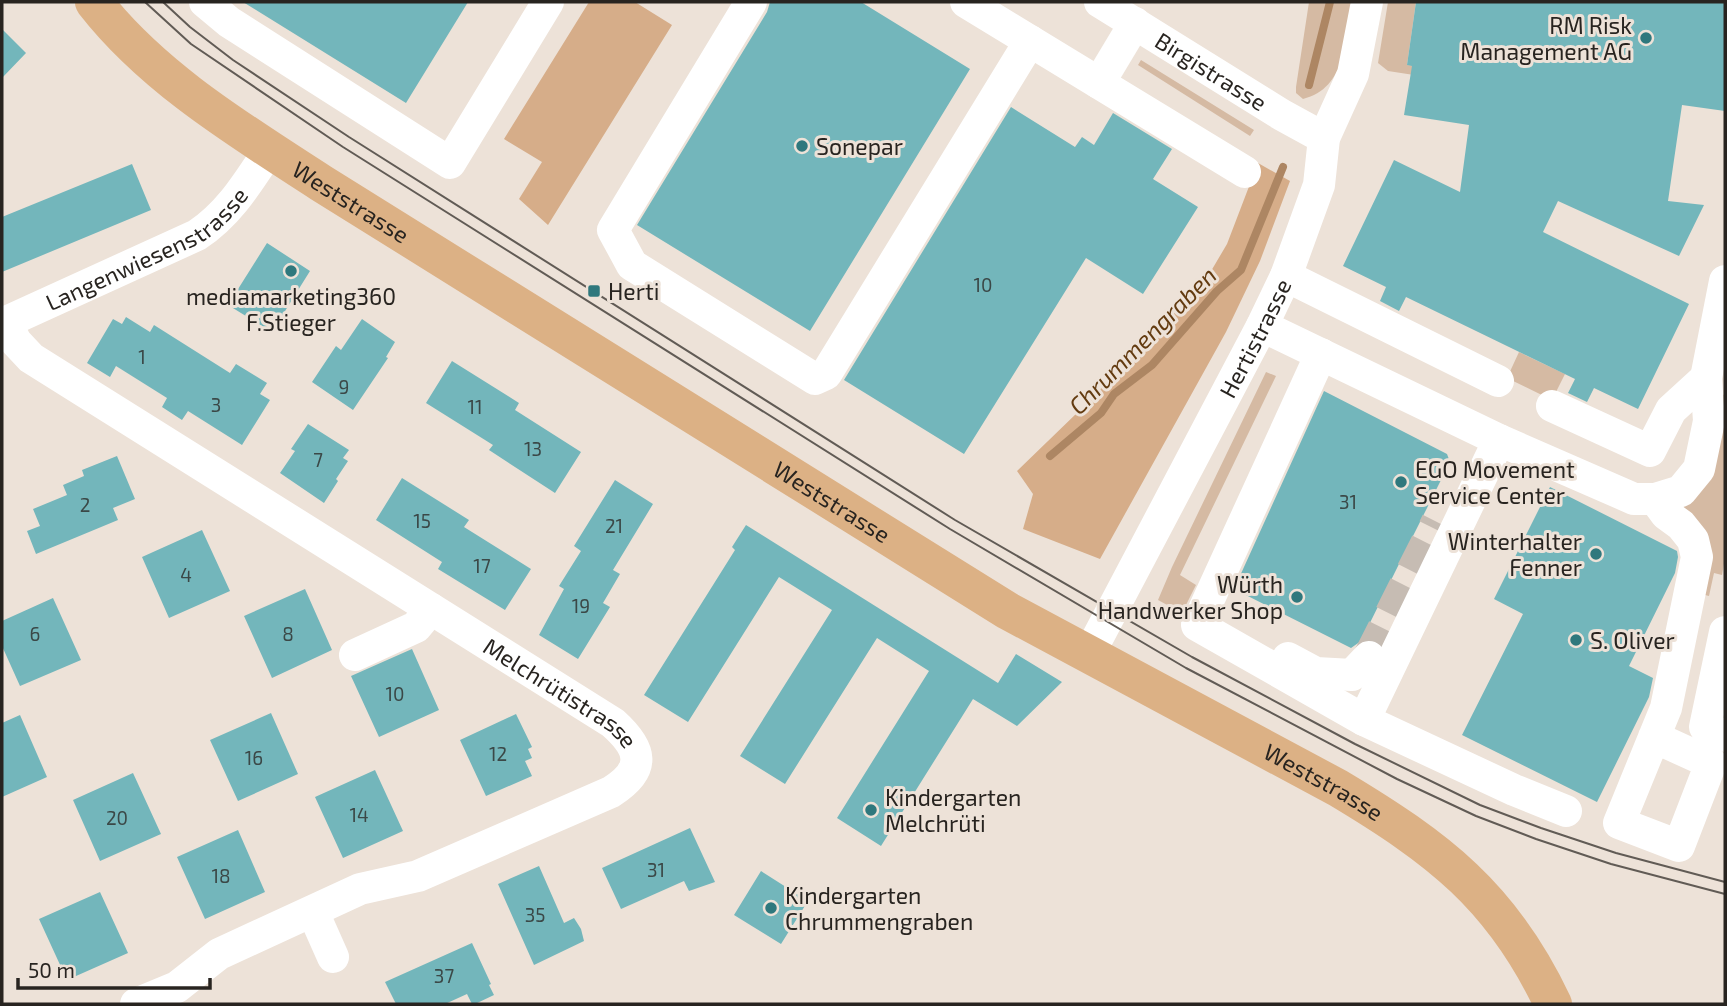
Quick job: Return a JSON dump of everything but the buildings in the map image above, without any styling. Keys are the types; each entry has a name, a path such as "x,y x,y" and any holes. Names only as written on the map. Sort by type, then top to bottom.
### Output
{"main road":[{"name":"Weststrasse","path":"94,2 147,61 270,149 1008,611 1338,788 1390,820 1437,853 1472,883 1499,915 1533,964 1553,1004"}],"street":[{"path":"205,2 229,22 450,163 548,2"},
{"path":"751,2 613,230 632,265 815,379 827,374 1030,41"},
{"path":"966,2 1245,172"},
{"name":"Birgistrasse","path":"1100,2 1282,115 1324,138"},
{"name":"Hertistrasse","path":"1088,656 1262,326 1286,275 1319,185 1324,138 1353,74 1367,2"},
{"path":"1099,83 1135,23"},
{"name":"Langenwiesenstrasse","path":"4,323 197,235 212,225 231,206 270,149"},
{"path":"1286,275 1498,381"},
{"path":"1262,326 1490,436 1634,499 1655,499 1681,491 1699,469 1709,421 1706,378 1725,281"},
{"name":"Melchrütistrasse","path":"4,323 16,342 31,358 613,723 628,736 635,748 635,769 628,782 611,792 418,876 360,889 219,954 177,987 136,1004"},
{"path":"1321,354 1197,625 1364,720 1514,790 1566,811"},
{"path":"1552,406 1650,451 1671,410 1706,378"},
{"path":"1437,522 1490,436"},
{"path":"1364,720 1490,436"},
{"path":"1654,737 1666,708 1697,557 1693,540 1681,525 1666,514 1655,499"},
{"path":"1211,595 1225,622 1316,673 1352,675 1369,657"},
{"path":"355,655 416,627 431,608"},
{"path":"1715,732 1725,635"},
{"path":"313,912 333,957"}],"shaded area":[{"path":"589,2 635,2 672,25 548,225 519,199 542,162 504,139"},
{"path":"1309,2 1353,2 1342,60 1336,73 1317,93 1303,99 1296,93 1296,87"},
{"path":"1388,2 1416,2 1407,65 1416,66 1414,75 1388,71 1378,63"},
{"path":"1141,60 1254,130 1250,136 1138,65"},
{"path":"1258,163 1290,181 1260,261 1226,332 1100,559 1023,529 1033,494 1017,471 1204,283 1227,244"},
{"path":"1519,352 1565,374 1552,400 1507,378"},
{"path":"1266,372 1276,376 1180,575 1196,585 1182,613 1158,600"},
{"path":"1719,394 1725,395 1725,558 1722,575 1714,573 1709,596 1701,594 1676,509"}],"waterway":[{"name":"Chrummengraben","path":"1309,85 1330,2"},
{"name":"Chrummengraben","path":"1050,456 1101,413 1114,394 1152,365 1217,291 1241,270 1283,167"}],"tunnel":[{"path":"1369,657 1437,522"}],"tram line":[{"path":"145,2 191,44 343,147 950,529 1186,668 1397,779 1476,816 1611,864 1725,894"},
{"path":"163,2 233,60 349,137 955,520 1192,657 1355,744 1480,805 1616,853 1725,882"}],"place":[{"name":"RM Risk Management AG","path":"1646,38"},
{"name":"Sonepar","path":"802,146"},
{"name":"mediamarketing360 F.Stieger","path":"291,271"},
{"name":"Herti","path":"594,291"},
{"name":"EGO Movement Service Center","path":"1401,482"},
{"name":"Winterhalter Fenner","path":"1596,554"},
{"name":"Würth Handwerker Shop","path":"1297,597"},
{"name":"S. Oliver","path":"1576,640"},
{"name":"Kindergarten Melchrüti","path":"871,810"},
{"name":"Kindergarten Chrummengraben","path":"771,908"}]}
